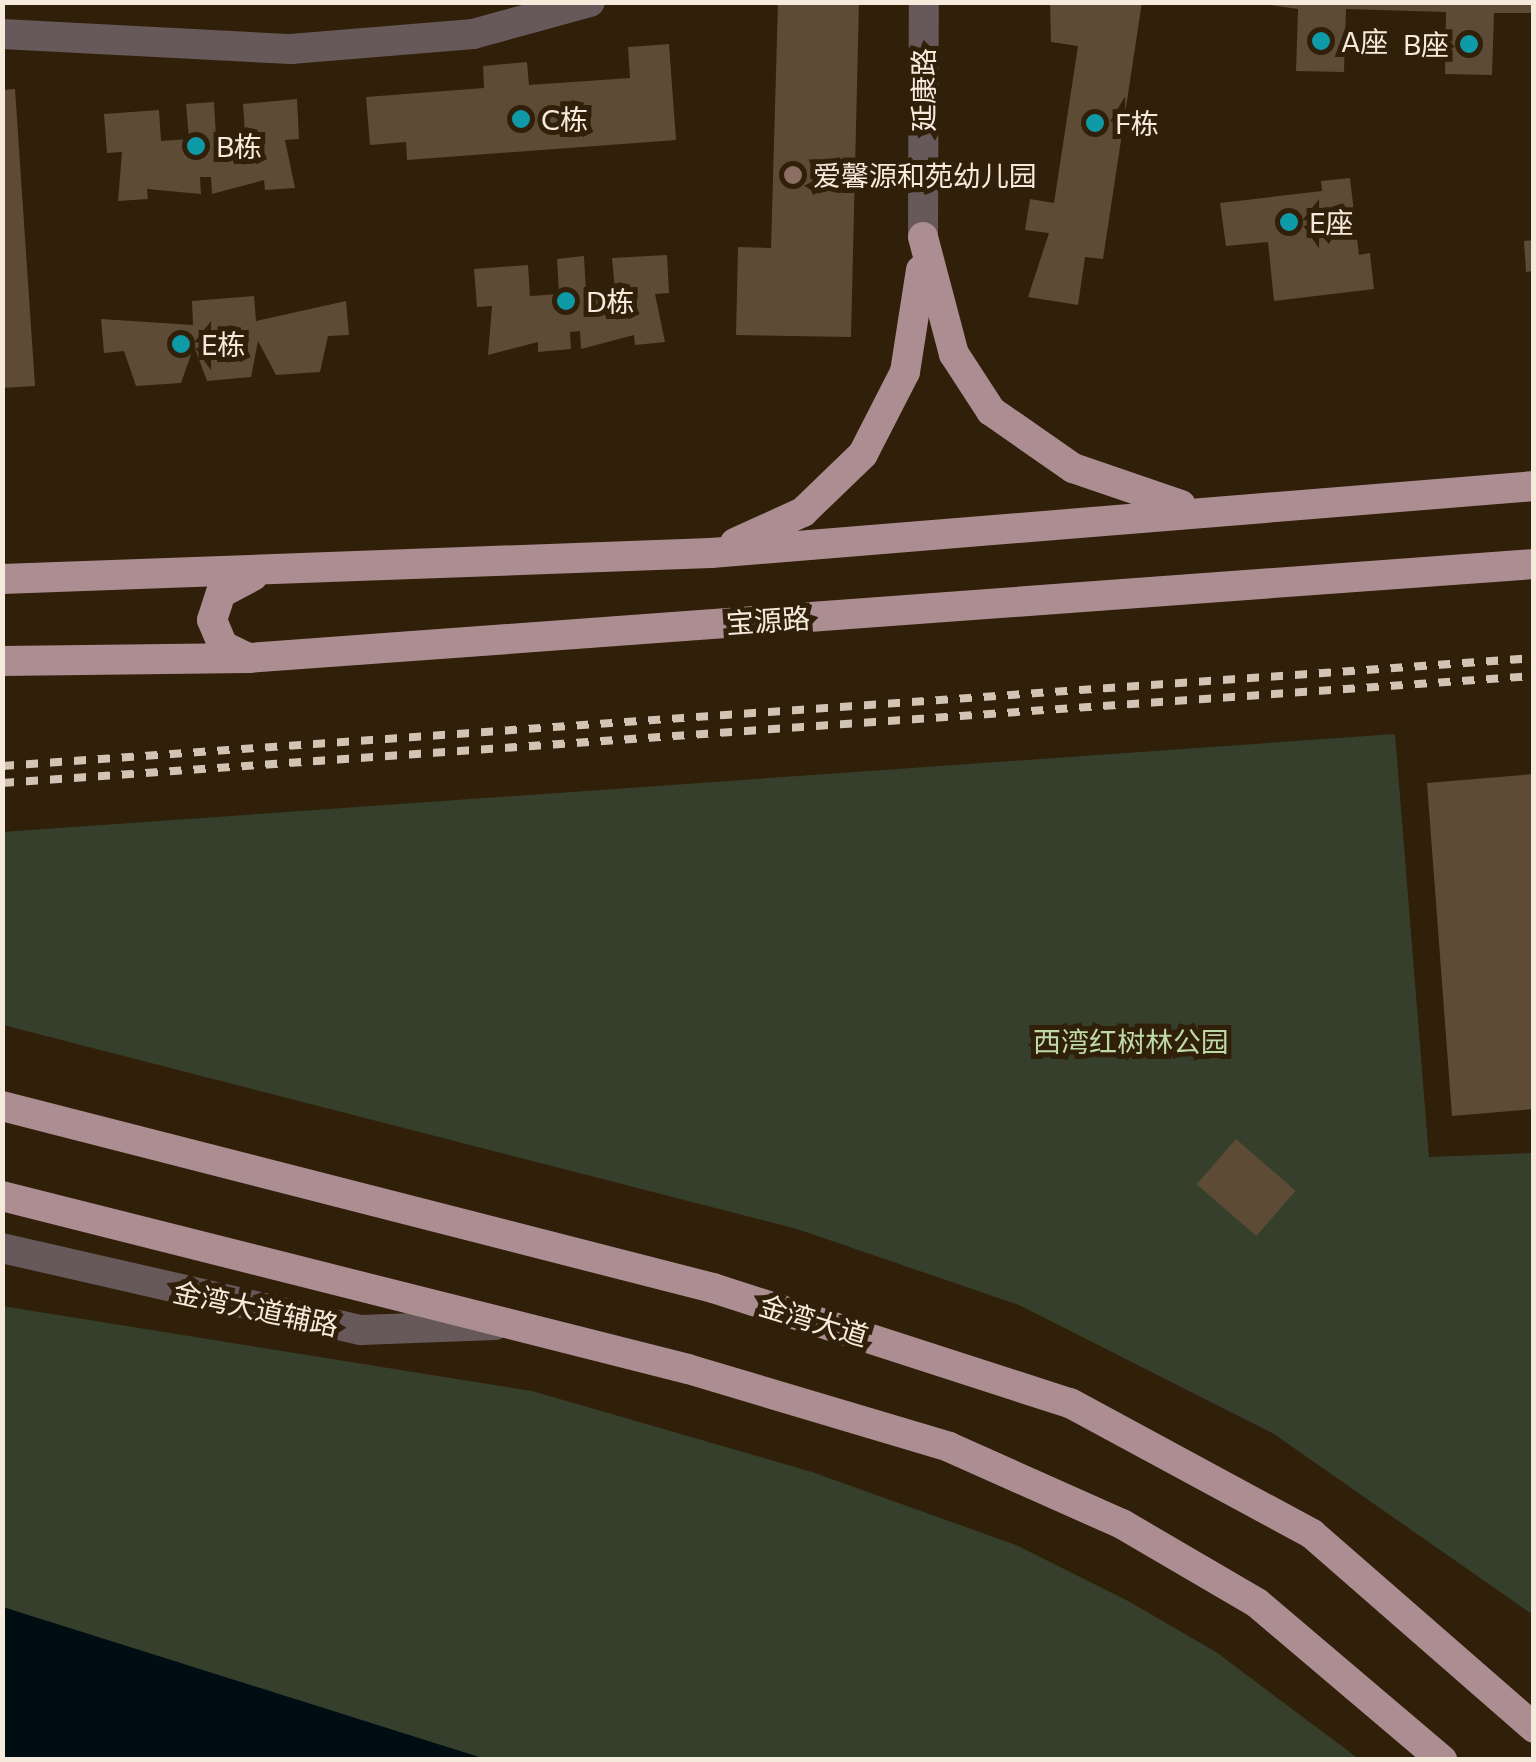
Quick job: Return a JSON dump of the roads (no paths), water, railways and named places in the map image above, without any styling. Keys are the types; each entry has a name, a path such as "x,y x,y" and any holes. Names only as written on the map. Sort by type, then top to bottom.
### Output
{"main road":[{"path":"923,237 954,354 991,410 1074,468 1203,511"},
{"path":"711,552 802,512 863,454 905,372 923,237"},
{"path":"2,579 260,574 711,552 1534,486"},
{"name":"宝源路","path":"2,661 248,658 1534,564"},
{"path":"248,658 223,646 212,620 221,593 260,574"},
{"name":"金湾大道","path":"2,1106 713,1288 1070,1403 1169,1449 1312,1534 1534,1728"},
{"path":"2,1196 832,1408 1050,1489 1257,1603 1442,1760"}],"street":[{"path":"2,34 291,49 473,34 590,2"},
{"name":"延康路","path":"923,237 924,2"},
{"name":"金湾大道辅路","path":"2,1248 362,1330 515,1324"}],"railway":[{"path":"2,766 1534,658"},
{"path":"2,783 1534,676"}],"place":[{"name":"A座","path":"1321,41"},
{"name":"B座","path":"1469,44"},
{"name":"C栋","path":"521,119"},
{"name":"F栋","path":"1095,123"},
{"name":"B栋","path":"196,146"},
{"name":"爱馨源和苑幼儿园","path":"793,175"},
{"name":"E座","path":"1289,222"},
{"name":"D栋","path":"566,301"},
{"name":"E栋","path":"181,344"}],"park label":[{"name":"西湾红树林公园","path":"1131,1041"}]}
